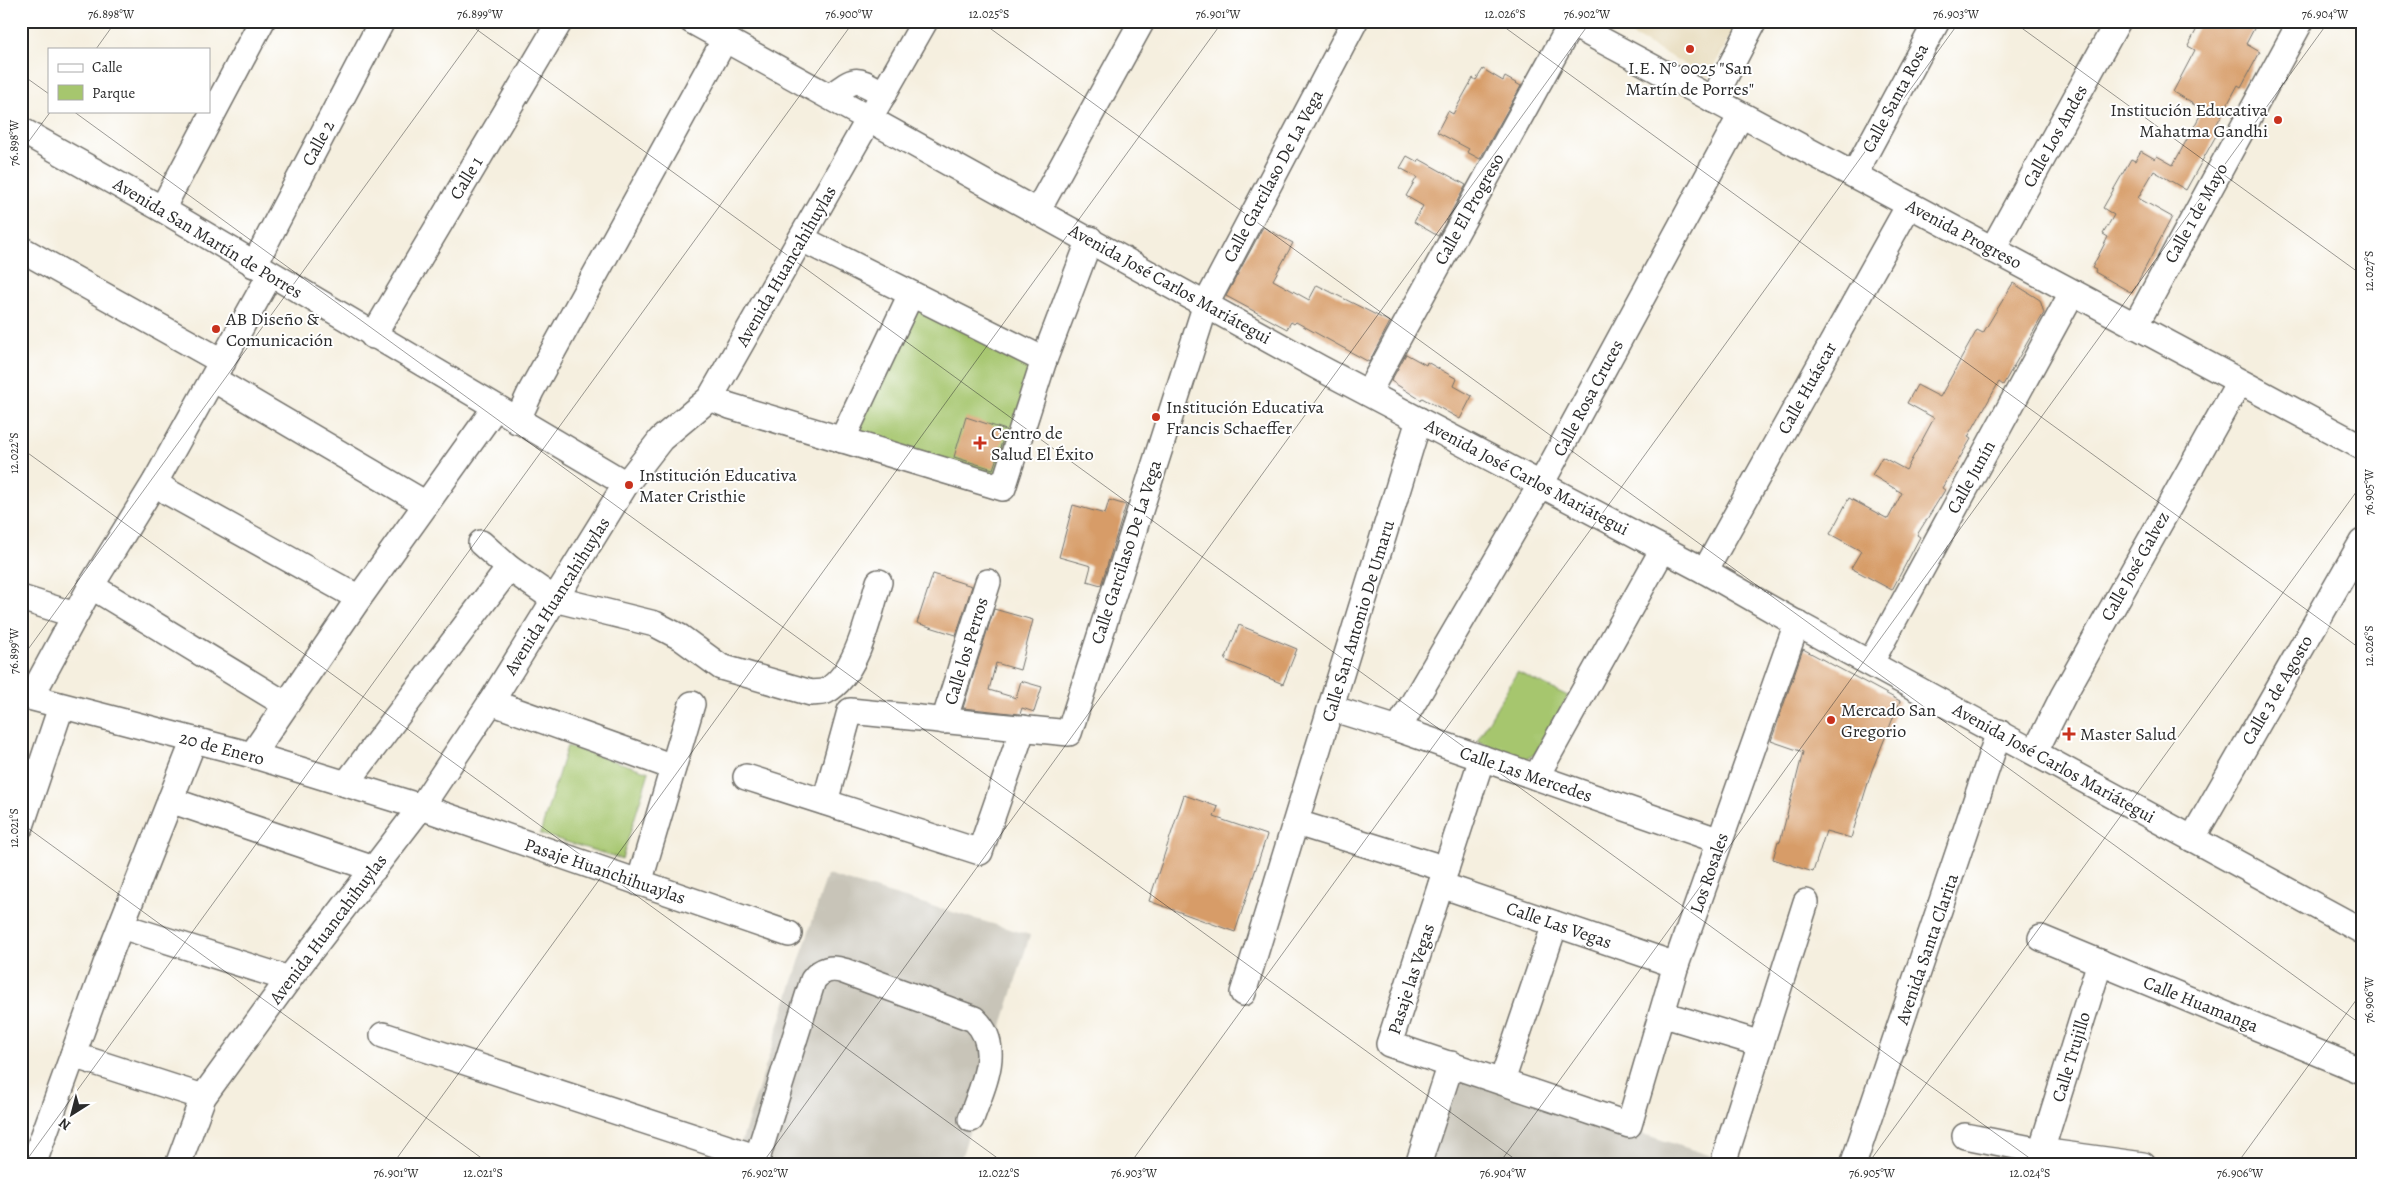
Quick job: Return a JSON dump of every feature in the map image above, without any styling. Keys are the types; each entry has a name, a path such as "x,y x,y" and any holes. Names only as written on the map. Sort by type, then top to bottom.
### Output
{"street":[{"path":"162,209 262,21"},
{"name":"Calle 2","path":"26,696 155,482 218,371 262,270 382,21"},
{"name":"Calle 1","path":"373,336 560,21"},
{"name":"Avenida José Carlos Mariátegui","path":"692,21 1368,393 1705,571 2362,931"},
{"name":"Avenida Huancahihuylas","path":"178,1165 203,1097 289,979 421,807 491,702 626,484 660,439 710,398 925,21"},
{"path":"1038,210 1142,21"},
{"name":"Calle Garcilaso De La Vega","path":"1023,728 1068,733 1206,304 1355,21"},
{"path":"1713,100 1754,21"},
{"name":"Calle Santa Rosa","path":"1854,175 1937,21"},
{"name":"Calle Los Andes","path":"1992,250 2118,21"},
{"name":"Calle 1 de Mayo","path":"2135,326 2302,21"},
{"name":"Avenida Progreso","path":"1569,23 2362,447"},
{"name":"Calle El Progreso","path":"1368,393 1569,23"},
{"path":"517,421 531,391 725,39"},
{"path":"831,96 854,80 860,81 884,94"},
{"name":"Calle Rosa Cruces","path":"1398,729 1542,484 1742,115"},
{"name":"Avenida San Martín de Porres","path":"21,130 162,209 373,336 626,484"},
{"name":"Calle Huáscar","path":"1705,571 1909,205"},
{"path":"802,239 1044,360"},
{"path":"710,398 730,406 1003,488 1044,360 1090,239"},
{"path":"21,249 218,371 426,504"},
{"name":"Calle Junín","path":"1871,662 2072,293"},
{"path":"842,440 911,294"},
{"name":"Calle José Galvez","path":"2035,752 2063,696 2238,382"},
{"path":"252,755 359,598 495,408"},
{"name":"Calle San Antonio De Umaru","path":"1243,993 1297,823 1419,420"},
{"path":"155,482 168,492 359,598"},
{"name":"Calle 3 de Agosto","path":"2192,839 2362,542"},
{"path":"481,543 509,568 554,599 655,624 680,637 721,667 811,693 825,692 841,678 857,653 879,582"},
{"path":"1536,777 1663,549"},
{"path":"346,784 509,568"},
{"name":"Calle los Perros","path":"944,721 988,582"},
{"path":"91,586 285,704"},
{"path":"21,598 75,615"},
{"name":"Los Rosales","path":"1629,1125 1676,965 1797,623"},
{"name":"20 de Enero","path":"26,696 61,707 252,755 421,807"},
{"path":"491,702 674,767"},
{"path":"640,883 692,704"},
{"path":"21,826 61,707"},
{"name":"Calle Las Mercedes","path":"1331,708 1398,729 1720,841"},
{"path":"746,777 980,852 1023,728 850,711 825,802"},
{"name":"Avenida Santa Clarita","path":"1853,1165 1999,732"},
{"path":"33,1165 121,926 194,740"},
{"name":"Pasaje las Vegas","path":"1482,758 1389,1044 1629,1125"},
{"path":"170,800 374,869"},
{"name":"Pasaje Huanchihuaylas","path":"421,807 788,934"},
{"name":"Calle Las Vegas","path":"1297,823 1444,877 1555,924 1676,965"},
{"path":"1725,1157 1806,902"},
{"path":"1502,1081 1555,924"},
{"path":"121,926 289,979"},
{"name":"Calle Huamanga","path":"2041,938 2362,1070"},
{"name":"Calle Trujillo","path":"2042,1151 2100,962"},
{"path":"383,1035 756,1161 813,980 820,972 832,969 844,971 974,1019 981,1025 990,1042 991,1052 971,1119"},
{"path":"1662,1014 1762,1044"},
{"path":"73,1055 203,1097"},
{"path":"1418,1165 1451,1064"},
{"path":"1965,1136 2042,1151 2143,1165"}],"shaded area":[{"name":"I.E. N° 0025 \"San Martín de Porres\"","path":"1606,21 1739,21 1708,77"},
{"path":"827,875 1030,935 959,1165 734,1165"},
{"path":"1456,1074 1740,1165 1426,1165"}],"green space":[{"path":"915,302 1035,361 997,477 855,435"},
{"path":"1517,672 1568,696 1535,754 1526,759 1477,741"},
{"path":"567,746 649,772 622,859 540,834"}],"building":[{"path":"2201,21 2258,21 2246,44 2260,52 2241,87 2238,85 2214,129 2218,132 2186,190 2154,171 2138,198 2172,217 2132,293 2095,272 2096,270 2092,268 2108,237 2103,234 2114,215 2103,208 2131,159 2135,161 2141,151 2155,159 2157,156 2173,165 2203,110 2173,92 2195,50 2188,46"},
{"path":"1483,69 1503,81 1505,77 1521,86 1480,159 1467,152 1469,149 1437,132 1448,111 1453,114 1473,78 1476,80"},
{"path":"1407,156 1418,162 1419,159 1466,185 1438,236 1414,222 1423,206 1406,196 1417,177 1400,168"},
{"path":"1263,227 1293,243 1273,280 1309,300 1317,285 1390,322 1369,362 1296,322 1294,324 1291,322 1287,329 1226,296"},
{"path":"2013,283 2040,300 2044,313 2003,385 1999,382 1968,437 1971,439 1942,488 1945,490 1917,535 1920,537 1892,590 1851,568 1861,551 1830,534 1849,498 1888,519 1902,493 1872,475 1882,457 1906,470 1934,418 1907,403 1917,385 1940,397 1977,330 1983,333"},
{"path":"1406,354 1426,365 1427,362 1457,379 1454,386 1472,396 1460,419 1422,398 1421,400 1391,381"},
{"name":"Centro de Salud El Éxito","path":"966,417 1006,430 993,469 954,457"},
{"path":"1109,500 1126,505 1101,585 1087,581 1091,566 1059,557 1073,505 1105,514"},
{"path":"933,574 972,586 956,635 917,623"},
{"path":"994,609 1033,620 1020,670 996,663 989,690 1016,698 1021,681 1042,687 1034,712 1022,708 1020,714 963,708"},
{"path":"1239,625 1297,649 1283,684 1225,660"},
{"path":"1803,649 1900,701 1872,770 1851,838 1826,831 1813,872 1773,859 1778,841 1780,842 1803,752 1771,741"},
{"path":"1184,795 1218,807 1214,817 1267,835 1235,932 1149,901"}],"place":[{"name":"I.E. N° 0025 \"San Martín de Porres\"","path":"1690,49"},
{"name":"Institución Educativa Mahatma Gandhi","path":"2278,120"},
{"name":"AB Diseño & Comunicación","path":"216,329"},
{"name":"Institución Educativa Francis Schaeffer","path":"1156,417"},
{"name":"Centro de Salud El Éxito","path":"980,443"},
{"name":"Institución Educativa Mater Cristhie","path":"629,485"},
{"name":"Mercado San Gregorio","path":"1831,720"},
{"name":"Master Salud","path":"2069,734"}]}
